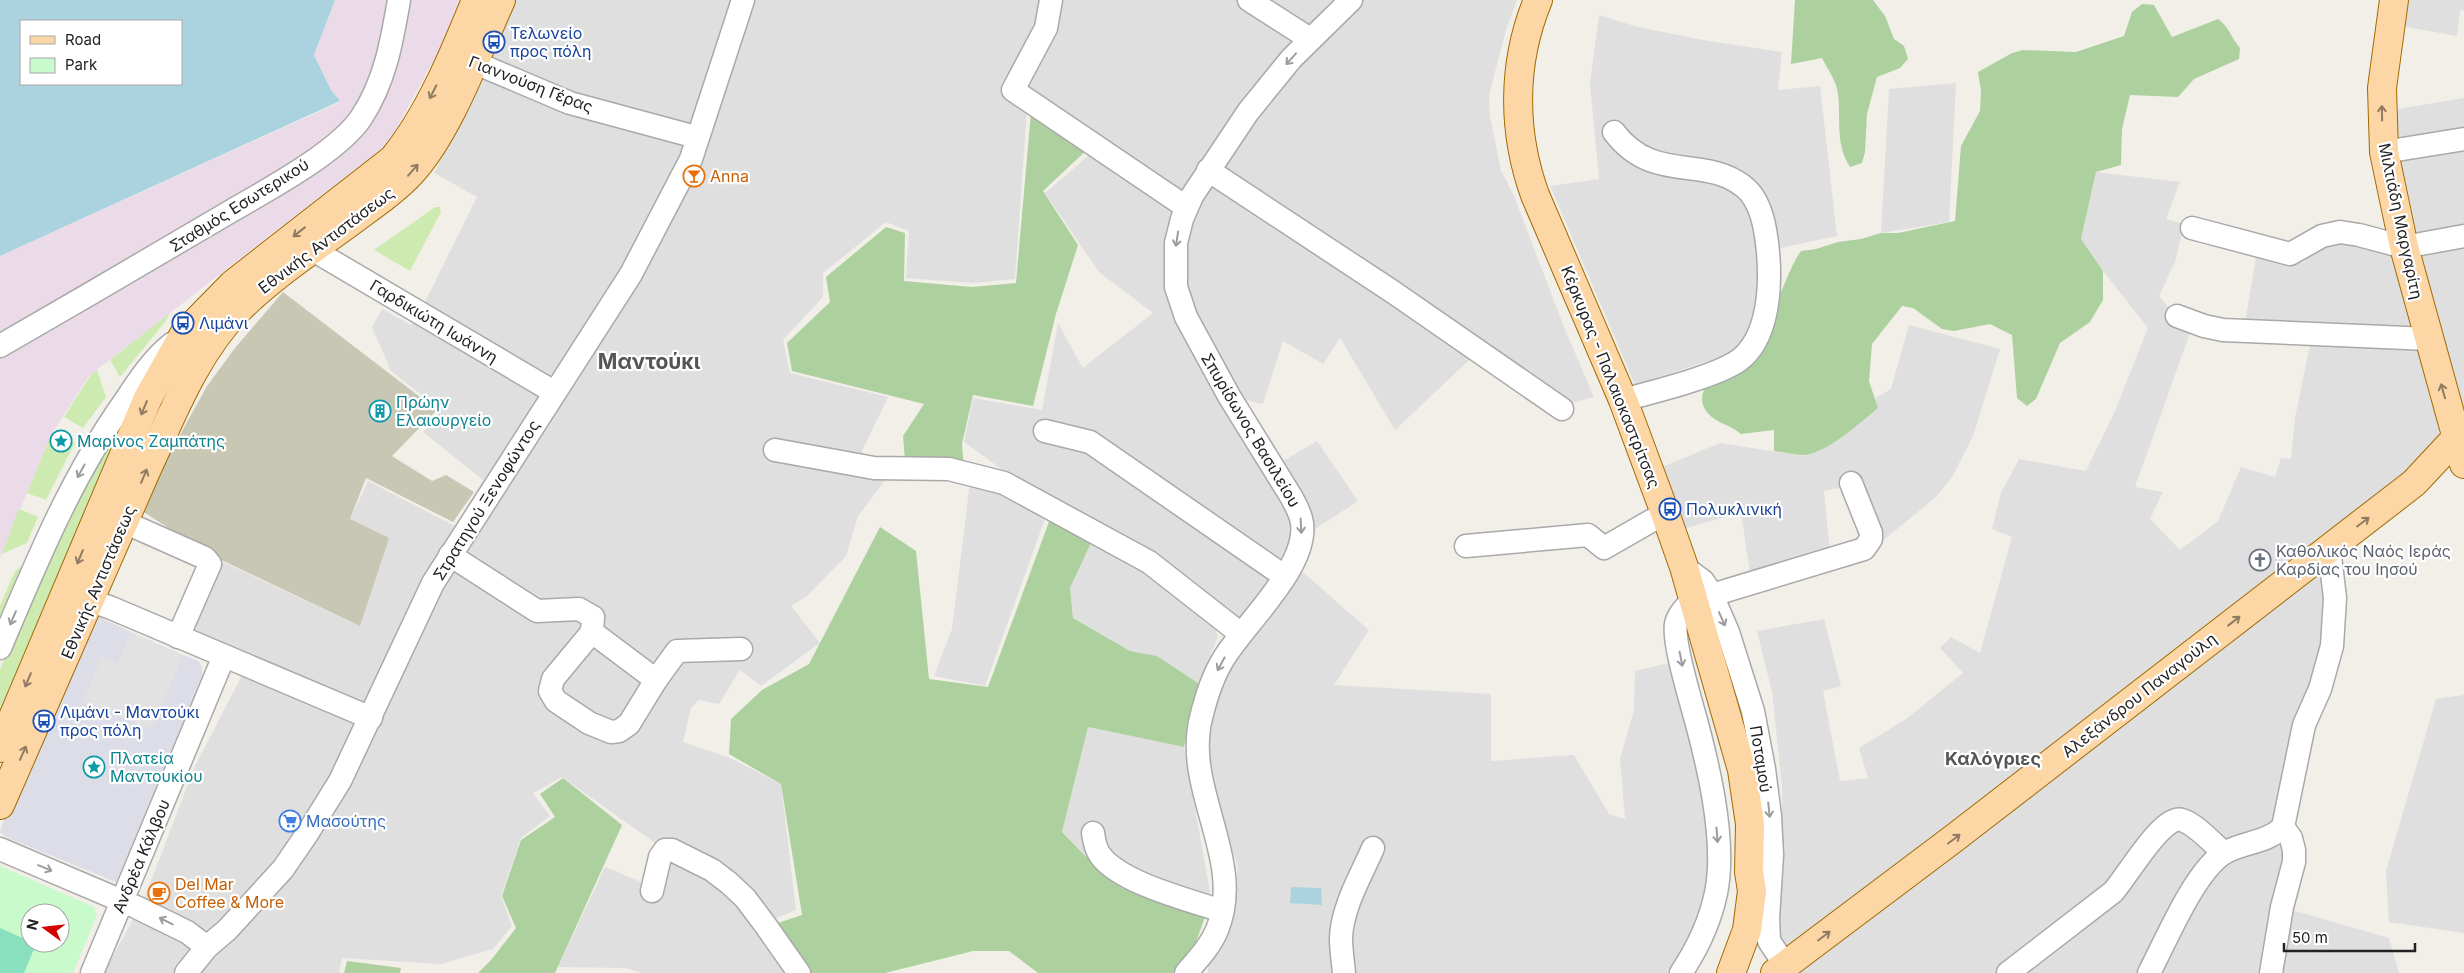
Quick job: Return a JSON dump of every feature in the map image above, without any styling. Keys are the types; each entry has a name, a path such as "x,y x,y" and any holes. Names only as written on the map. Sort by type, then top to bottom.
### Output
{"main road":[{"name":"Εθνικής Αντιστάσεως","path":"0,748 148,398 184,334 233,284 328,224 398,185 418,164 434,140 463,57 476,0"},
{"name":"Εθνικής Αντιστάσεως","path":"463,57 500,0"},
{"name":"Κέρκυρας - Παλαιοκαστρίτσας","path":"1538,0 1525,41 1519,77 1518,119 1522,148 1535,194 1623,400 1684,567 1703,597 1742,770 1750,824 1749,872 1752,891 1747,930 1731,973"},
{"name":"Μιλτιάδη Μαργαρίτη","path":"2394,0 2382,88 2384,152 2404,247 2464,464"},
{"name":"Εθνικής Αντιστάσεως","path":"1,801 170,418 200,362 219,333 249,300 313,250 328,224"},
{"name":"Αλεξάνδρου Παναγούλη","path":"1780,969 1953,840 2414,483 2456,438"},
{"path":"2414,483 2464,479"},
{"name":"Κέρκυρας - Παλαιοκαστρίτσας","path":"1713,973 1730,935 1739,898 1749,872"}],"street":[{"name":"Σταθμός Εσωτερικού","path":"0,346 264,192 335,146 350,132 372,99 388,58 399,0"},
{"name":"Στρατηγού Ξενοφώντος","path":"186,973 207,947 227,930 283,869 340,782 433,583 631,274 691,159 696,137 743,0"},
{"path":"1051,0 1046,28 1013,90 1186,207"},
{"path":"1249,0 1310,39"},
{"name":"Σπυρίδωνος Βασιλείου","path":"1186,973 1207,947 1217,930 1222,911 1224,884 1217,834 1199,768 1198,733 1214,677 1241,634 1284,576 1298,548 1302,532 1301,518 1292,498 1229,396 1192,330 1181,303 1176,287 1175,258 1179,230 1186,207 1208,170 1261,94 1310,39 1351,0"},
{"name":"Γιαννούση Γέρας","path":"463,57 570,103 696,137"},
{"path":"1614,132 1624,145 1646,159 1667,166 1720,176 1742,185 1752,197 1761,218 1768,255 1769,302 1766,315 1751,346 1740,360 1724,369 1623,400"},
{"path":"2384,152 2464,139"},
{"path":"1208,170 1393,292 1562,409"},
{"path":"2192,228 2290,254 2322,236 2340,232 2404,247 2464,236"},
{"name":"Γαρδικιώτη Ιωάννη","path":"313,250 554,392"},
{"path":"2177,316 2204,326 2223,330 2429,339"},
{"path":"0,648 67,496 96,444 153,362 184,334"},
{"path":"1045,431 1090,442 1284,576"},
{"path":"775,450 874,468 949,469 1004,483 1149,562 1218,614 1241,634"},
{"path":"1681,973 1707,923 1718,876 1713,800 1704,755 1686,686 1676,630 1678,618 1703,597 1864,549 1871,533 1851,483"},
{"path":"1466,546 1588,535 1604,548 1665,513"},
{"path":"124,522 205,558 210,564 178,637"},
{"path":"2149,973 2198,882 2210,866 2224,853 2276,834 2283,827 2304,725 2320,689 2332,646 2335,598 2329,548"},
{"path":"450,555 537,611 579,608 587,611 593,617 592,632 553,679 550,691 556,701 589,723 611,732 619,731 629,724 656,680 677,651 741,649"},
{"name":"Ποταμού","path":"1703,597 1728,632 1753,711 1764,769 1770,816 1772,855 1767,924 1768,941 1780,969"},
{"path":"54,619 90,601 371,718"},
{"path":"592,632 656,680"},
{"name":"Ανδρέα Κάλβου","path":"92,973 224,656"},
{"path":"2008,973 2113,892 2124,880 2154,836 2171,821 2177,819 2189,823 2224,853"},
{"path":"2271,973 2282,907 2294,862 2294,850 2290,838 2283,827"},
{"path":"1093,833 1095,845 1100,855 1112,867 1138,881 1222,911"},
{"path":"1344,973 1341,938 1343,925 1348,906 1373,848"},
{"path":"0,849 123,900 187,932 207,947"},
{"path":"652,891 660,857 665,850 672,850 712,870 745,898 799,973"}],"shaded area":[{"path":"335,0 459,0 444,41 385,146 89,376 51,435 0,558 0,256 340,102 331,90 314,55"},
{"path":"516,0 1517,0 1506,30 1489,95 1490,116 1501,170 1514,196 1564,327 1594,397 1568,404 1485,345 1395,430 1340,338 1323,364 1283,341 1263,404 1238,398 1222,408 1266,471 1317,441 1358,501 1289,546 1240,624 1032,491 964,442 973,398 1042,410 1058,323 1083,368 1153,313 1099,272 1045,193 1100,146 1028,96 1015,279 973,283 906,278 909,231 886,222 823,273 823,297 783,340 790,373 888,397 853,470 890,474 858,516 846,556 807,596 791,606 820,643 761,686 740,670 719,704 699,700 691,708 683,742 728,757 781,784 796,910 767,922 562,777 533,793 550,816 521,838 501,896 512,926 493,949 441,964 342,958 339,973 104,973 144,899 195,766 252,656 192,629 223,562 360,626 350,520 368,481 455,526 483,480 423,432 441,410 391,371 372,327 382,309 411,325 427,298 477,197 434,173 485,75"},
{"path":"2407,0 2464,0 2464,10 2460,11 2457,36 2401,26"},
{"path":"1599,15 1638,27 1703,40 1782,52 1778,90 1820,86 1837,236 1761,252 1760,309 1742,343 1732,353 1635,385 1550,186 1599,179 1590,84"},
{"path":"1956,83 1949,222 1881,233 1889,89"},
{"path":"2464,98 2464,437 2397,171 2392,110"},
{"path":"2096,172 2180,182 2166,219 2184,224 2175,262 2159,296 2190,333 2135,487 2163,492 2150,519 2180,550 2218,521 2241,467 2275,477 2281,458 2291,459 2295,418 2313,330 2244,328 2257,252 2303,263 2312,253 2332,240 2396,253 2440,422 2438,442 2415,466 1809,937 1789,946 1781,945 1774,915 1782,835 1782,786 1772,692 1757,631 1824,619 1841,686 1823,691 1840,781 1868,778 1859,748 1906,719 1963,673 1940,648 1951,637 1980,653 2012,537 1992,529 2001,493 2019,459 2086,471 2115,411 2148,328 2103,271 2081,239"},
{"path":"283,292 437,410 392,456 432,481 446,475 474,492 453,522 366,478 350,519 389,538 360,626 171,536 167,527 142,511 156,478 207,386 235,348"},
{"path":"1909,325 2000,349 1973,436 1952,477 1936,497 1880,543 1857,484 1824,491 1830,551 1750,573 1741,512 1684,529 1662,467 1720,443 1803,456 1822,449 1855,427 1878,408 1875,398 1891,389"},
{"path":"970,482 1006,494 1046,516 985,686 934,676 952,629"},
{"path":"1091,543 1128,560 1210,617 1218,637 1198,683 1157,656 1130,651 1073,618 1070,588"},
{"path":"2321,567 2326,612 2286,860 2275,905 2389,938 2399,973 1793,973"},
{"path":"1295,570 1305,574 1369,630 1334,685 1491,694 1491,761 1574,755 1609,814 1625,819 1620,759 1634,710 1635,671 1673,662 1706,798 1711,886 1692,946 1673,973 1208,973 1208,959 1234,897 1238,867 1212,792 1207,724 1225,667"},
{"name":"Πλατεία Μαντουκίου","path":"97,616 131,632 117,664 102,657 84,700 150,729 183,655 198,661 202,667 202,676 116,882 8,838 0,832 14,790"},
{"path":"131,632 183,655 150,729 84,700 102,657 117,663"},
{"path":"2464,695 2464,933 2389,922 2386,871 2436,699"},
{"path":"1088,727 1184,747 1210,892 1206,914 1099,870 1062,832"},
{"path":"667,858 708,877 734,903 784,973 641,973 626,968 558,967 605,867 658,889"}],"green space":[{"path":"1795,0 1873,0 1885,16 1894,39 1904,46 1908,59 1900,68 1877,77 1867,114 1865,152 1862,163 1850,167 1845,158 1840,140 1837,89 1822,58 1791,64"},
{"path":"2142,4 2154,5 2172,37 2218,19 2240,48 2239,59 2194,79 2178,97 2130,95 2122,129 2121,165 2096,172 2081,239 2103,271 2103,300 2090,322 2060,343 2036,399 2027,406 2017,398 2012,335 1990,324 1954,331 1942,329 1913,308 1902,306 1872,344 1869,381 1878,408 1821,450 1802,455 1774,451 1774,430 1741,434 1714,419 1706,411 1702,395 1707,385 1724,363 1763,326 1774,308 1795,260 1801,251 1881,233 1898,233 1955,221 1961,146 1980,111 1981,91 1978,72 2012,53 2023,50 2076,52 2124,36 2132,12"},
{"path":"1031,112 1090,147 1043,191 1078,245 1056,314 1033,406 973,395 962,444 964,469 905,461 903,436 924,404 792,371 787,343 830,302 826,277 886,227 905,233 904,281 972,287 1016,283"},
{"path":"435,207 440,207 441,212 410,271 374,250"},
{"path":"170,313 165,322 120,377 110,360"},
{"path":"97,370 106,397 83,428 64,417 90,376"},
{"path":"117,431 120,435 0,720 0,669 74,506"},
{"path":"51,435 75,443 46,500 27,493"},
{"path":"19,509 38,517 27,543 2,554"},
{"path":"1050,519 1091,543 1070,588 1073,618 1130,651 1157,656 1198,683 1184,747 1088,727 1062,832 1099,870 1206,914 1195,945 1173,973 1038,973 1009,951 973,951 885,973 806,973 772,925 802,915 781,784 729,754 731,719 762,690 809,664 880,527 916,551 929,679 988,687"},
{"path":"25,563 0,628 0,606 15,571"},
{"path":"563,778 622,825 555,973 478,973 491,960 516,928 502,896 521,840 555,817 540,794"},
{"path":"0,866 94,907 97,915 73,973 0,973"},
{"path":"0,928 20,937 20,953 32,953 24,973 0,973"},
{"path":"347,961 401,968 400,973 344,973"}],"water":[{"path":"0,0 335,0 314,55 331,90 340,101 0,256"},
{"path":"1291,887 1321,888 1322,905 1290,903"}],"place":[{"name":"Τελωνείο προς πόλη","path":"494,42"},
{"name":"Anna","path":"694,176"},
{"name":"Λιμάνι","path":"183,323"},
{"name":"Πρώην Ελαιουργείο","path":"380,411"},
{"name":"Μαρίνος Ζαμπάτης","path":"61,441"},
{"name":"Πολυκλινική","path":"1670,509"},
{"name":"Καθολικός Ναός Ιεράς Καρδίας του Ιησού","path":"2260,560"},
{"name":"Λιμάνι - Μαντούκι προς πόλη","path":"44,721"},
{"name":"Πλατεία Μαντουκίου","path":"94,767"},
{"name":"Μασούτης","path":"290,821"},
{"name":"Del Mar Coffee & More","path":"159,893"}],"district":[{"name":"Μαντούκι","path":"649,361"},
{"name":"Καλόγριες","path":"1993,758"}]}
